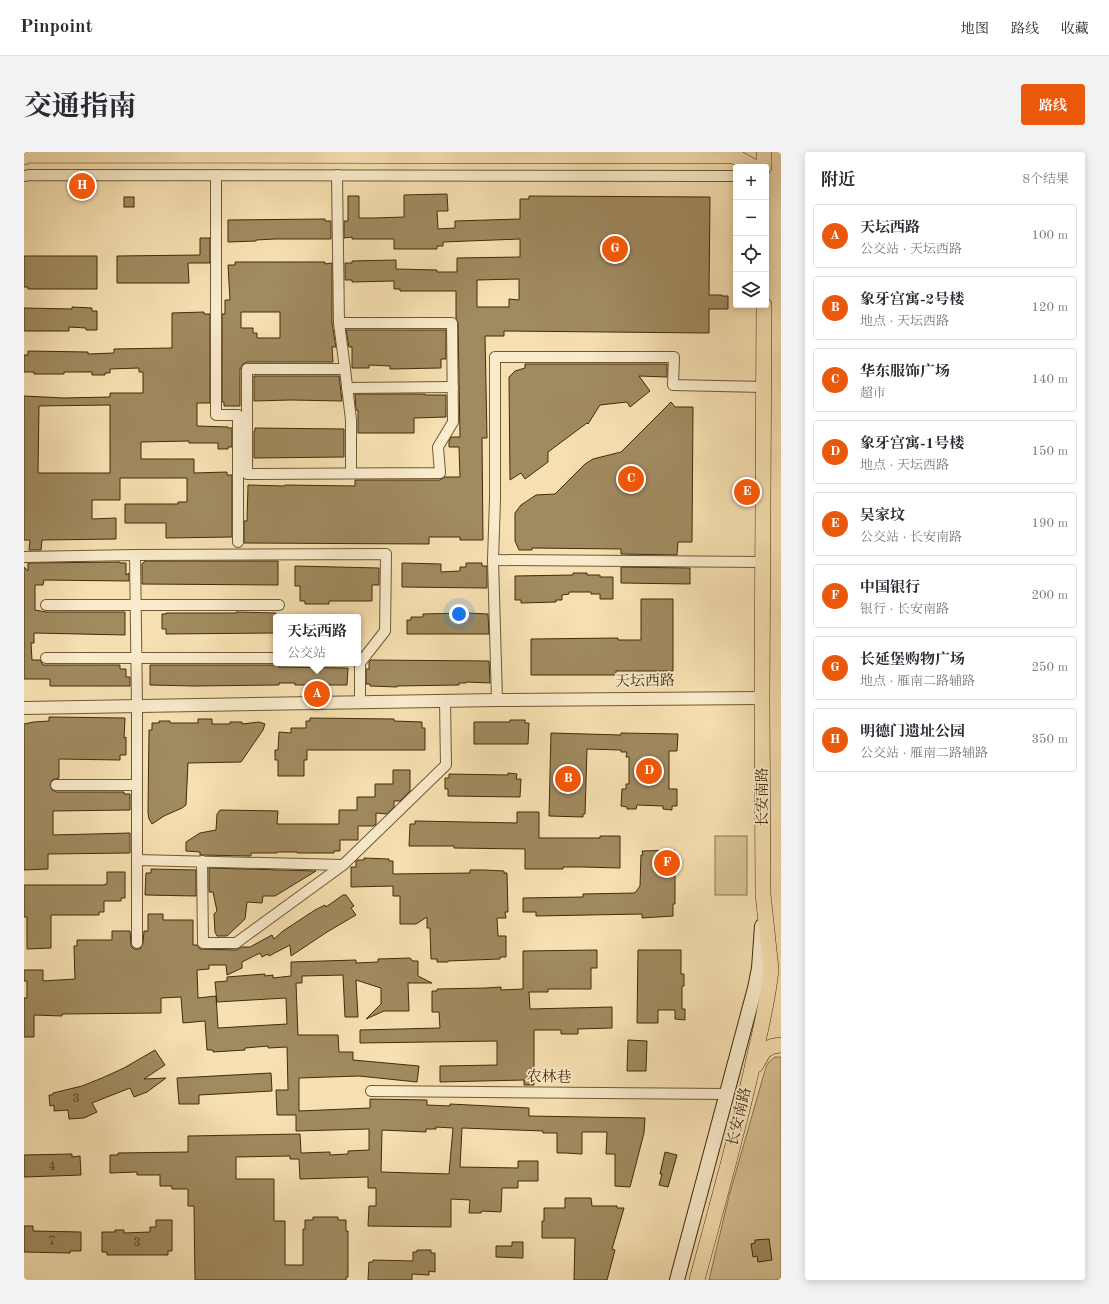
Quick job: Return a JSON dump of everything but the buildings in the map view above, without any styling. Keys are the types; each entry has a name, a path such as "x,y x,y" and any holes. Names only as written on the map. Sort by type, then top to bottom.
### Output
{"main road":[{"path":"764,152 764,164"},
{"path":"24,157 28,155 734,156 749,164"},
{"name":"长安南路","path":"697,1280 750,1076 763,1018 771,969 763,894 762,698 764,308"},
{"path":"677,1280 758,976 763,894"},
{"path":"750,1076 764,1050 769,1047 781,1045"}],"street":[{"path":"216,175 216,416 238,416 238,542"},
{"path":"337,175 339,323 351,420 351,473"},
{"path":"24,176 733,176"},
{"path":"339,323 452,323 454,422 438,447 440,473 247,474 247,369 345,369"},
{"path":"497,700 493,560 495,498 495,356 674,357 674,385 764,387"},
{"path":"347,388 453,387"},
{"path":"24,557 386,554 385,631 361,662"},
{"path":"135,555 137,658 137,943"},
{"path":"493,560 763,562"},
{"path":"46,605 279,605"},
{"path":"46,658 273,658"},
{"path":"360,666 360,702"},
{"name":"天坛西路","path":"24,708 497,700 762,698"},
{"path":"202,861 203,943 236,943 343,865 446,766 445,701"},
{"path":"56,785 137,785"},
{"path":"137,860 343,865"},
{"name":"农林巷","path":"371,1091 727,1094"}],"shaded area":[{"path":"715,836 747,836 747,895 715,895"},
{"path":"775,1057 781,1057 781,1280 709,1280 729,1196 766,1067"}],"place":[{"name":"明德门遗址公园","path":"82,186"},
{"name":"长延堡购物广场","path":"615,249"},
{"name":"华东服饰广场","path":"631,479"},
{"name":"吴家坟","path":"747,492"},
{"name":"天坛西路","path":"317,694"},
{"name":"象牙宫寓-1号楼","path":"649,771"},
{"name":"象牙宫寓-2号楼","path":"568,779"},
{"name":"中国银行","path":"667,863"}]}
